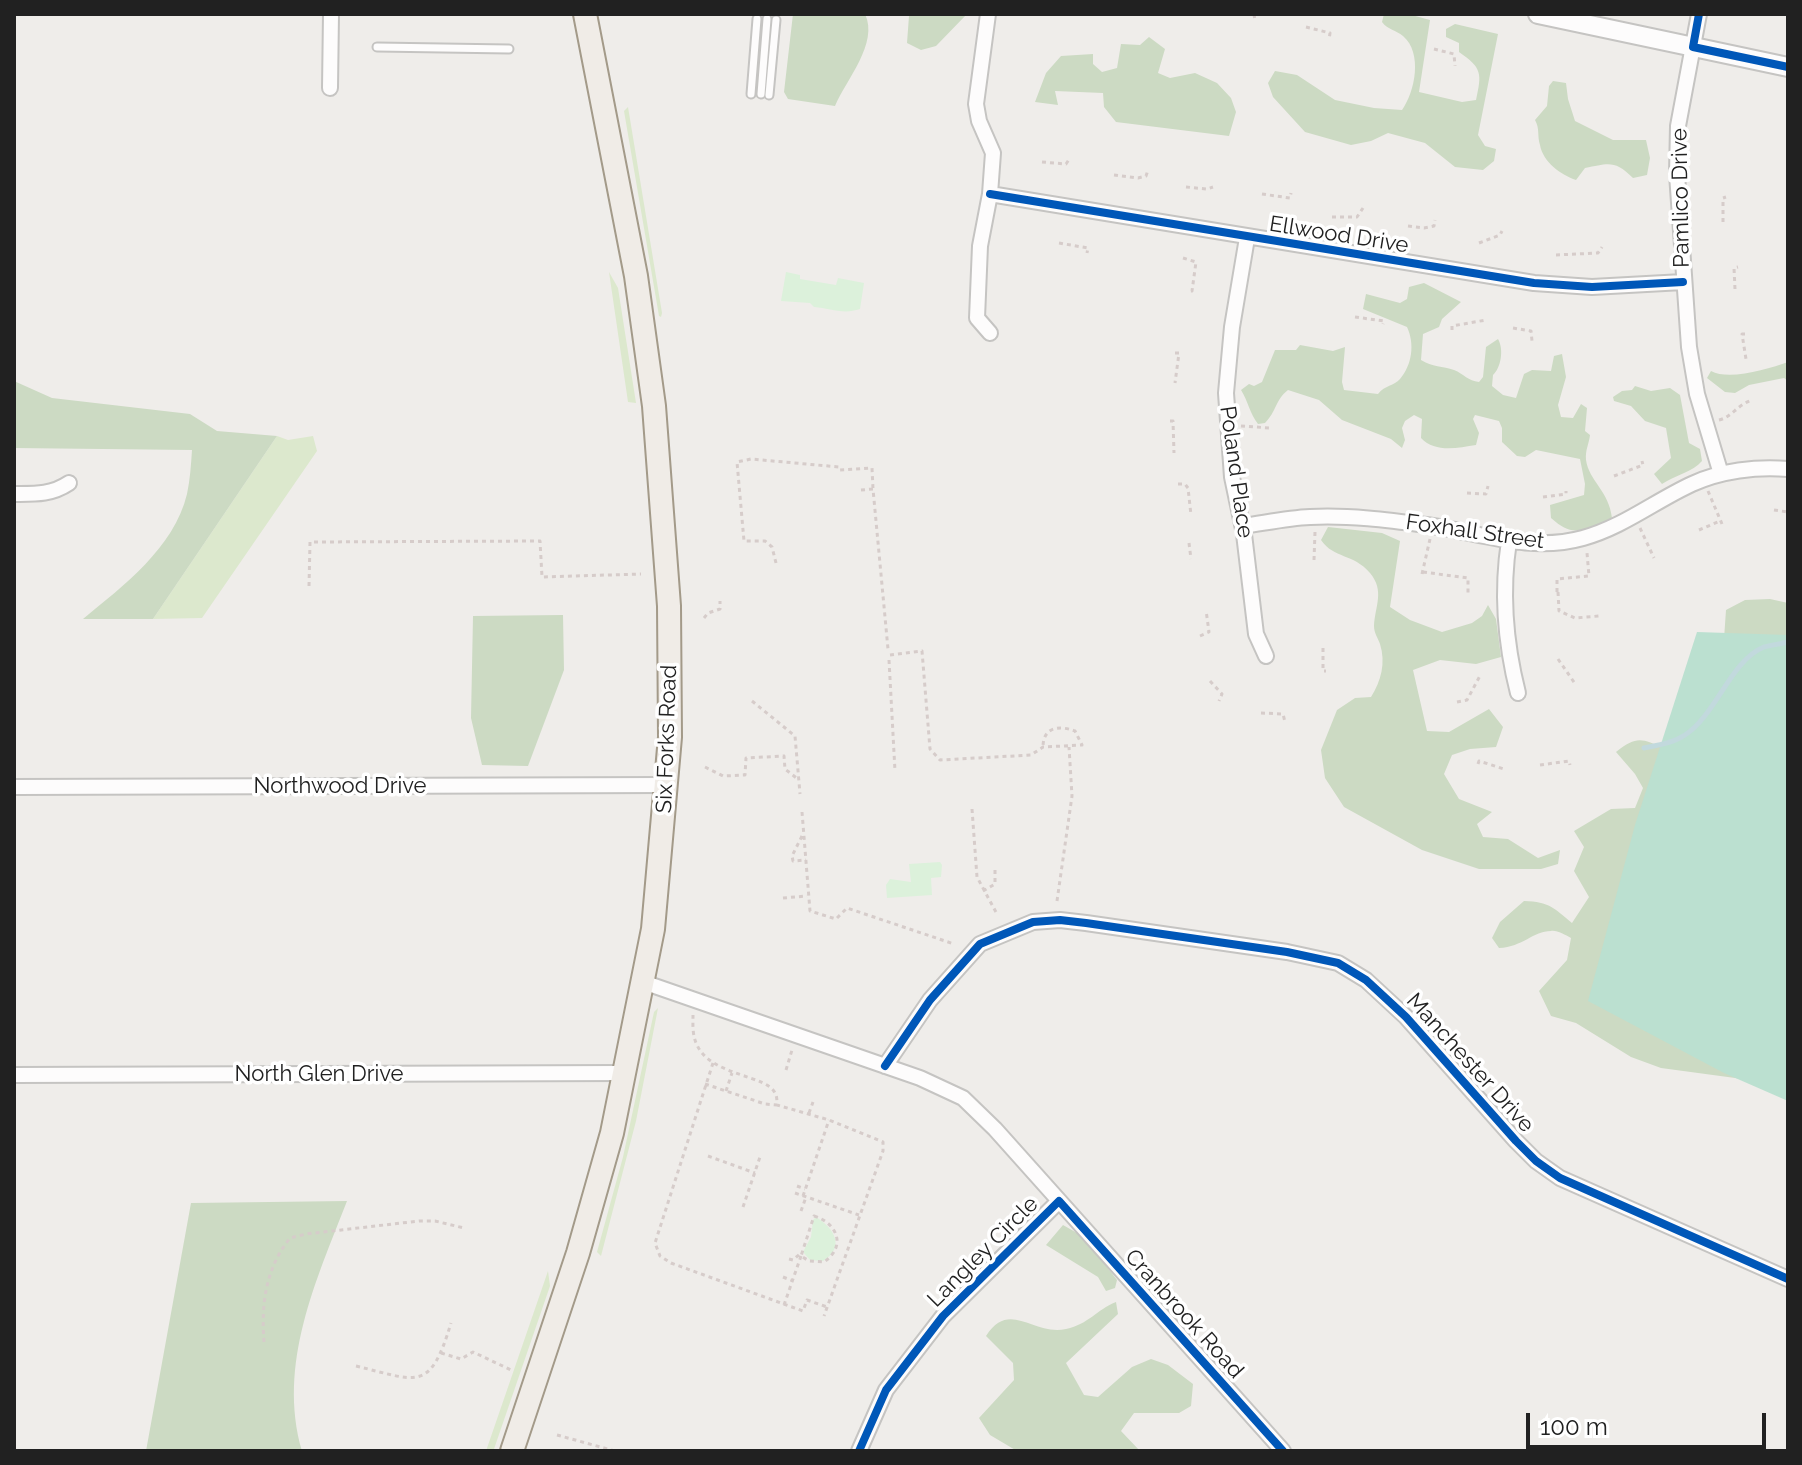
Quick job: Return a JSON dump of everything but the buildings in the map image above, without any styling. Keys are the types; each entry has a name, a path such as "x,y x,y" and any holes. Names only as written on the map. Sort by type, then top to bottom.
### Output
{"main road":[{"name":"Six Forks Road","path":"512,1451 578,1253 612,1133 658,890 670,737 669,606 654,406 636,276 585,14"}],"street":[{"path":"330,88 331,14"},
{"path":"988,14 976,104 993,153 990,194 980,246 977,318 990,333"},
{"path":"1538,14 1788,67"},
{"name":"Pamlico Drive","path":"1699,14 1677,148 1683,282 1689,347 1704,422 1721,474"},
{"name":"Ellwood Drive","path":"990,194 1534,283 1592,287 1683,282"},
{"name":"Poland Place","path":"1247,238 1232,327 1226,393 1227,425 1256,634 1266,656"},
{"name":"Foxhall Street","path":"1243,526 1315,517 1353,517 1548,544 1586,537 1633,518 1704,479 1757,469 1788,469"},
{"path":"14,494 45,494 69,483"},
{"path":"1509,541 1503,578 1505,633 1518,693"},
{"name":"Northwood Drive","path":"14,787 667,785"},
{"name":"Manchester Drive","path":"885,1066 930,1000 980,944 1033,922 1060,920 1086,923 1287,952 1335,962 1366,980 1406,1017 1509,1133 1536,1161 1560,1178 1788,1279"},
{"name":"Cranbrook Road","path":"643,982 885,1066 963,1098 995,1129 1283,1451"},
{"name":"North Glen Drive","path":"14,1075 624,1073"},
{"name":"Langley Circle","path":"859,1451 886,1390 943,1316 1059,1201"}],"lane":[{"path":"751,94 757,19"},
{"path":"765,95 772,20"},
{"path":"377,47 509,49"}],"path":[{"path":"1254,14 1255,21"},
{"path":"1306,27 1330,33 1329,40"},
{"path":"1434,49 1454,54 1455,66"},
{"path":"1042,162 1066,164 1070,158"},
{"path":"1114,175 1138,178 1146,176 1148,170"},
{"path":"1186,187 1213,187"},
{"path":"1262,194 1290,198 1291,193"},
{"path":"1723,222 1723,198 1726,197"},
{"path":"1332,217 1357,217 1363,208"},
{"path":"1408,226 1430,227 1434,226 1435,220"},
{"path":"1479,243 1500,235 1502,231"},
{"path":"1059,243 1088,248 1087,253"},
{"path":"1556,255 1598,253 1602,247"},
{"path":"1183,258 1196,262 1192,291 1189,291"},
{"path":"1735,289 1734,268 1738,267"},
{"path":"1355,317 1384,321 1383,324"},
{"path":"1452,330 1452,326 1486,320"},
{"path":"1513,328 1531,331 1532,341"},
{"path":"1745,334 1742,334 1746,359"},
{"path":"1175,353 1179,353 1175,383"},
{"path":"1704,422 1725,418 1741,404 1752,400"},
{"path":"1170,421 1173,421 1174,453"},
{"path":"1227,425 1270,428"},
{"path":"776,563 769,543 762,540 744,541 737,462 751,459 839,467 840,470 872,468 889,652 922,651 930,749 940,760 1031,755 1043,747 1082,745 1075,731 1057,727 1049,730 1043,747"},
{"path":"1614,476 1643,465 1642,461"},
{"path":"1699,530 1721,522 1704,479"},
{"path":"1178,484 1185,484 1188,488 1191,515"},
{"path":"1467,493 1486,494 1488,486"},
{"path":"861,490 873,489"},
{"path":"1543,497 1566,494 1566,491"},
{"path":"1774,510 1788,512"},
{"path":"1314,560 1315,517"},
{"path":"1633,518 1654,558"},
{"path":"1432,526 1423,573 1468,578 1468,594"},
{"path":"1586,537 1589,576 1557,579 1559,611 1575,618 1599,616"},
{"path":"309,586 310,542 540,541 542,577 641,574"},
{"path":"1189,543 1191,559"},
{"path":"704,618 720,609 720,601"},
{"path":"1200,636 1209,632 1206,610"},
{"path":"1323,648 1323,671 1326,671"},
{"path":"1558,659 1576,685"},
{"path":"889,660 895,771"},
{"path":"1457,702 1467,700 1481,674"},
{"path":"1210,681 1222,694 1219,701"},
{"path":"752,701 795,736 800,794"},
{"path":"1261,713 1283,714 1285,722"},
{"path":"1057,901 1072,796 1069,747"},
{"path":"705,767 723,776 745,775 746,758 784,756 785,769 799,780"},
{"path":"1478,764 1479,761 1504,769"},
{"path":"1540,765 1569,761 1570,765"},
{"path":"972,809 977,877 997,914"},
{"path":"802,812 810,911 836,919 847,908 954,944"},
{"path":"804,833 792,856 793,861 806,860"},
{"path":"983,891 995,884 995,868"},
{"path":"783,898 809,896"},
{"path":"683,1011 694,1015 692,1029 697,1048 713,1063 732,1073 769,1085 776,1094 777,1105"},
{"path":"786,1070 792,1050"},
{"path":"713,1063 655,1243 660,1256 671,1263 803,1311 807,1300 827,1307"},
{"path":"726,1091 732,1073"},
{"path":"705,1084 809,1113 883,1142 883,1151 824,1316"},
{"path":"809,1113 813,1102"},
{"path":"801,1211 805,1189 829,1120"},
{"path":"708,1156 755,1173"},
{"path":"743,1207 760,1157"},
{"path":"797,1186 805,1189"},
{"path":"795,1193 860,1216"},
{"path":"784,1305 801,1254 809,1237 811,1218 817,1216 830,1223 837,1240 831,1257 820,1262 809,1261 801,1254"},
{"path":"264,1342 262,1317 266,1287 273,1263 290,1238 419,1221 435,1221 464,1228"},
{"path":"789,1259 793,1260 801,1254"},
{"path":"783,1277 793,1281"},
{"path":"356,1366 413,1379 422,1376 441,1353 451,1323"},
{"path":"441,1353 461,1359 473,1352 482,1354 511,1370"},
{"path":"557,1435 615,1451"}],"green space":[{"path":"793,14 865,14 868,37 865,49 835,106 788,99 784,92"},
{"path":"967,14 936,46 921,50 907,43 909,16"},
{"path":"1384,14 1408,14 1430,20 1419,92 1462,102 1476,100 1478,72 1472,62 1459,52 1459,43 1446,37 1446,29 1455,24 1498,34 1478,135 1485,146 1496,149 1494,161 1483,170 1455,167 1425,143 1388,133 1351,145 1305,132 1273,97 1268,83 1275,71 1297,75 1335,100 1402,110 1413,83 1415,62 1409,43 1382,22"},
{"path":"1149,37 1165,49 1158,73 1170,78 1195,73 1217,83 1231,98 1236,112 1229,136 1116,122 1104,107 1103,93 1055,91 1058,105 1035,102 1046,73 1061,56 1093,54 1093,64 1102,72 1117,68 1121,44 1140,45"},
{"path":"1553,81 1566,83 1575,121 1613,140 1646,140 1650,158 1647,175 1633,178 1621,168 1606,164 1585,168 1576,180 1554,167 1542,151 1535,120 1547,106 1549,86"},
{"path":"628,107 662,313 661,317 624,111"},
{"path":"609,272 618,288 636,403 628,402"},
{"path":"786,272 800,275 800,279 836,285 838,278 864,283 860,309 842,311 814,307 810,303 781,301"},
{"path":"1424,283 1461,302 1442,319 1439,327 1423,334 1421,360 1479,382 1483,377 1486,347 1498,339 1501,358 1493,375 1492,386 1503,395 1516,398 1524,374 1532,370 1551,371 1554,356 1562,354 1566,377 1558,405 1561,417 1573,418 1581,404 1587,408 1585,431 1590,435 1586,460 1607,500 1612,518 1593,527 1576,530 1566,529 1551,518 1550,505 1584,495 1580,459 1536,450 1525,457 1517,456 1502,442 1499,421 1475,415 1473,419 1479,433 1476,445 1447,448 1433,446 1421,438 1422,419 1414,415 1405,421 1402,428 1405,440 1402,448 1391,439 1342,420 1319,400 1288,390 1265,423 1258,424 1241,390 1249,384 1254,386 1262,382 1275,350 1296,350 1300,345 1333,351 1345,347 1344,390 1378,394 1398,381 1410,361 1407,327 1363,309 1366,294 1400,303 1407,299 1409,287"},
{"path":"1788,362 1788,381 1784,378 1749,385 1735,393 1725,392 1707,378 1711,371 1738,374"},
{"path":"14,381 52,398 190,414 217,431 277,436 153,619 83,619 145,564 171,532 187,494 192,450 14,448"},
{"path":"1635,386 1651,391 1670,388 1680,395 1689,443 1700,449 1702,461 1698,465 1662,484 1654,474 1671,458 1666,428 1645,421 1631,406 1614,401 1613,397"},
{"path":"277,436 288,440 313,436 317,451 202,618 153,619"},
{"path":"1328,527 1382,533 1400,541 1390,607 1410,620 1442,632 1472,623 1482,616 1488,605 1496,619 1501,657 1476,664 1440,660 1413,670 1427,731 1449,732 1489,709 1503,727 1496,747 1470,749 1452,755 1444,774 1459,799 1492,812 1477,824 1483,837 1508,839 1538,858 1560,850 1558,864 1541,869 1479,869 1422,850 1344,807 1325,778 1321,750 1337,710 1355,698 1371,697 1380,678 1383,658 1374,629 1378,592 1375,580 1357,562 1326,546 1321,540"},
{"path":"1770,599 1788,603 1788,658 1750,1080 1661,1068 1631,1057 1576,1023 1551,1016 1539,991 1567,960 1571,938 1556,931 1545,932 1515,945 1499,948 1492,938 1500,922 1524,901 1551,907 1572,923 1589,897 1574,871 1584,847 1574,831 1611,809 1635,808 1643,788 1616,752 1639,740 1665,749 1724,639 1726,610 1745,600"},
{"path":"563,615 564,670 528,766 482,765 471,718 473,616"},
{"path":"1697,632 1788,635 1788,1101 1724,1073 1588,1001 1635,825"},
{"path":"940,862 941,877 931,878 932,895 887,898 886,885 890,879 911,882 909,864"},
{"path":"658,1008 636,1121 601,1256 597,1252 623,1157 654,1012"},
{"path":"347,1201 313,1292 297,1355 295,1419 302,1451 146,1451 191,1203"},
{"path":"816,1217 832,1232 836,1244 830,1256 823,1261 810,1260 803,1252"},
{"path":"1063,1225 1084,1237 1117,1280 1115,1288 1106,1291 1098,1277 1046,1245"},
{"path":"548,1271 550,1286 494,1449 486,1451"},
{"path":"1116,1302 1118,1314 1066,1363 1084,1395 1098,1397 1132,1367 1151,1359 1168,1365 1193,1384 1191,1406 1179,1413 1134,1413 1121,1431 1140,1451 1017,1451 990,1435 979,1418 1014,1380 1013,1363 986,1336 995,1325 1013,1319 1043,1328 1066,1329 1081,1324"}],"waterway":[{"path":"1644,748 1671,742 1685,735 1706,715 1742,663 1764,647 1788,642"}],"cycle path":[{"path":"1699,14 1693,47 1788,67"},
{"path":"990,194 1534,283 1592,287 1683,282"},
{"path":"885,1066 930,1000 980,944 1033,922 1060,920 1086,923 1287,952 1338,963 1366,980 1406,1017 1516,1141 1536,1161 1560,1178 1788,1279"},
{"path":"859,1451 886,1390 943,1316 1059,1201 1283,1451"}]}
